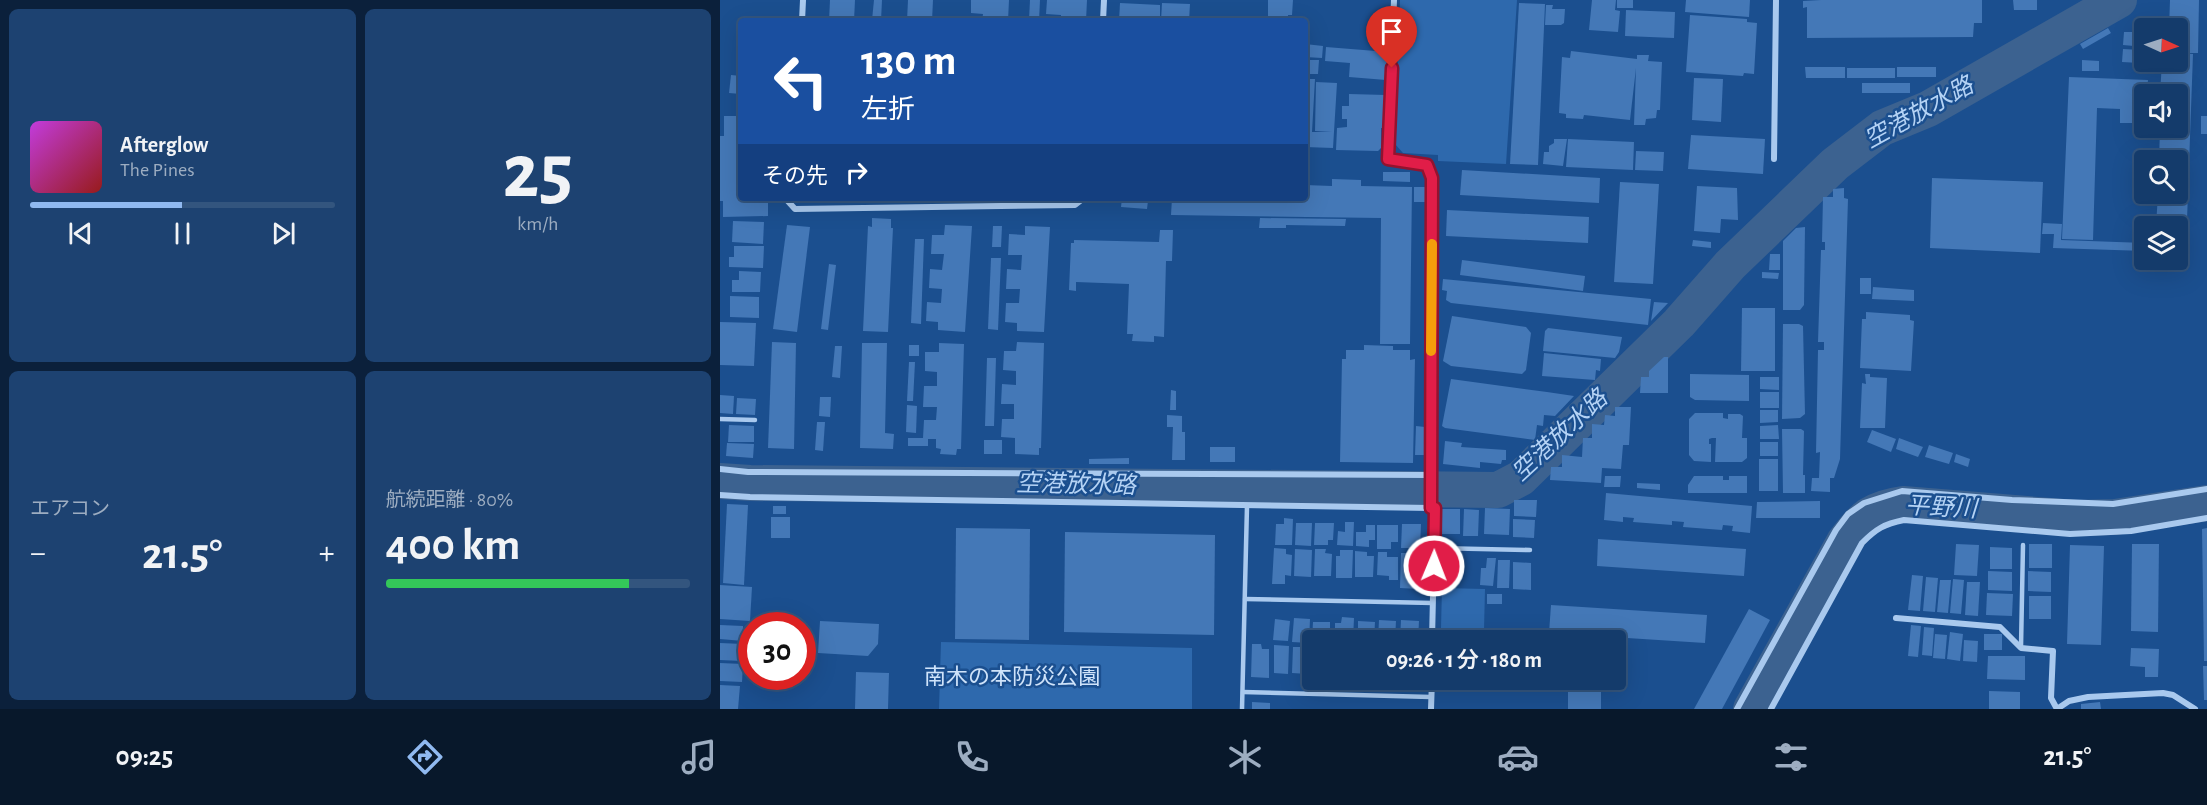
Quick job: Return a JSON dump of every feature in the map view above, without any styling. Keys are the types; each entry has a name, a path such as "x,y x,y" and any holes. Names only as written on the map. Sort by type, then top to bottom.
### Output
{"street":[{"path":"802,18 803,0"},
{"path":"1103,18 1104,0"},
{"path":"1395,0 1388,159 1427,165 1432,178 1431,508"},
{"path":"1774,159 1776,0"},
{"path":"788,201 795,209 1075,206 1081,201"},
{"path":"720,469 747,472 1431,475"},
{"path":"1737,709 1836,530 1848,514 1864,503 1902,491 2012,500 2113,504 2207,489"},
{"path":"720,495 1435,508 1432,630"},
{"path":"1771,709 1862,543 1874,531 1888,523 1904,520 2070,534 2101,534 2207,518"},
{"path":"1896,618 2000,627 2021,648 2053,651 2051,698 2057,709 2069,700 2088,697 2163,693 2173,695 2195,709"},
{"path":"1431,690 1431,709"}],"lane":[{"path":"720,419 755,420"},
{"path":"1242,709 1247,506"},
{"path":"2021,648 2023,545"},
{"path":"1434,548 1530,550"},
{"path":"1245,599 1433,603"},
{"path":"1243,692 1431,697"}],"green space":[{"path":"1400,0 1517,0 1506,164 1438,161 1438,155 1403,153 1395,144"},
{"path":"1442,588 1485,589 1484,630 1441,628"},
{"name":"南木の本防災公園","path":"941,642 1192,648 1192,709 939,709"}],"building":[{"path":"830,0 855,0 854,18 829,18"},
{"path":"874,0 882,0 881,18 872,18"},
{"path":"908,0 933,0 932,18 907,18"},
{"path":"971,0 1009,0 1008,18 982,18 983,14 971,13"},
{"path":"1030,0 1040,0 1039,18 1029,18"},
{"path":"1047,0 1087,0 1086,18 1061,18 1061,15 1046,14"},
{"path":"1268,0 1293,0 1292,15 1288,15 1288,18 1268,18"},
{"path":"1592,0 1616,0 1615,10 1620,11 1618,32 1589,30"},
{"path":"1617,0 1633,0 1633,8 1617,8"},
{"path":"1686,0 1750,0 1749,17 1685,12"},
{"path":"1982,0 1982,23 1974,23 1973,37 1807,38 1807,7 1803,8 1803,1"},
{"path":"2013,0 2037,0 2037,10 2014,10"},
{"path":"2170,0 2199,0 2198,53 2188,53 2188,18 2169,18"},
{"path":"1120,3 1160,5 1160,18 1119,18"},
{"path":"1162,3 1190,4 1189,18 1161,18"},
{"path":"1519,3 1545,4 1538,165 1510,164"},
{"path":"1546,5 1553,5 1552,9 1565,9 1564,23 1545,25"},
{"path":"1626,10 1675,12 1674,38 1625,36"},
{"path":"1690,15 1747,19 1747,22 1757,23 1754,74 1744,73 1743,76 1686,72"},
{"path":"2108,28 2111,33 2083,49 2080,44"},
{"path":"2124,32 2134,32 2134,46 2123,45"},
{"path":"1308,44 1323,46 1322,58 1308,57"},
{"path":"1326,47 1388,52 1386,80 1349,77 1350,63 1325,61"},
{"path":"2123,49 2134,50 2134,63 2122,62"},
{"path":"1571,51 1637,59 1637,55 1649,55 1648,61 1662,62 1660,110 1657,110 1656,118 1646,119 1645,125 1634,125 1636,68 1630,120 1584,115 1583,119 1566,118 1566,114 1559,113 1562,57 1570,58"},
{"path":"2188,54 2193,54 2188,193 2188,150 2159,150 2160,138 2188,138 2188,84 2161,84 2161,72 2188,72"},
{"path":"1308,60 1319,60 1318,74 1308,74"},
{"path":"2082,60 2099,61 2099,71 2082,71"},
{"path":"1805,67 1845,67 1845,78 1806,78"},
{"path":"1897,67 1936,67 1936,77 1897,77"},
{"path":"1847,68 1895,68 1895,78 1847,78"},
{"path":"731,75 738,76 738,94 729,93"},
{"path":"2069,77 2148,80 2148,84 2134,84 2134,123 2120,123 2120,109 2097,108 2093,240 2062,239"},
{"path":"1694,78 1723,79 1721,122 1692,120"},
{"path":"1308,79 1315,79 1312,132 1332,132 1315,131 1316,82 1337,83 1333,148 1308,147"},
{"path":"1862,83 1910,83 1910,93 1862,93"},
{"path":"1349,94 1386,95 1385,128 1381,128 1381,148 1378,151 1336,150 1337,128 1347,127 1347,119 1342,119 1342,106 1349,106"},
{"path":"724,116 738,116 738,201 768,201 768,216 723,217 723,201 720,201 720,136 724,136"},
{"path":"2201,116 2207,116 2207,134 2201,134"},
{"path":"1691,135 1765,139 1763,174 1688,169"},
{"path":"1554,139 1567,139 1563,166 1543,164 1544,152 1549,152 1549,146 1554,143"},
{"path":"1568,139 1634,142 1633,170 1566,167"},
{"path":"1636,151 1664,152 1663,171 1635,170"},
{"path":"1462,170 1600,178 1599,203 1460,195"},
{"path":"1383,172 1410,172 1410,182 1383,181"},
{"path":"1932,178 2043,182 2040,253 1930,248"},
{"path":"1332,179 1361,180 1361,186 1412,187 1410,344 1380,344 1381,218 1171,215 1172,201 1308,201 1308,185 1332,186"},
{"path":"1620,182 1659,184 1653,284 1614,282"},
{"path":"1697,186 1737,188 1738,220 1721,219 1720,233 1694,231"},
{"path":"1414,187 1427,187 1427,202 1414,202"},
{"path":"1844,188 1844,198 1848,199 1840,459 1834,478 1830,478 1830,492 1811,491 1812,478 1819,478 1820,452 1816,453 1818,350 1824,350 1824,342 1818,342 1821,250 1825,250 1825,242 1822,242 1823,197 1833,197 1833,189"},
{"path":"1122,201 1148,201 1147,209 1121,207"},
{"path":"2157,204 2188,204 2187,216 2157,216"},
{"path":"1447,210 1589,217 1588,243 1446,236"},
{"path":"872,218 891,219 891,228 893,228 888,332 863,331 868,226 872,227"},
{"path":"1260,218 1346,219 1345,226 1286,225 1286,228 1259,228"},
{"path":"733,221 764,222 763,244 732,242"},
{"path":"2043,223 2062,224 2061,240 2134,243 2134,251 2053,248 2054,234 2042,234"},
{"path":"787,225 810,227 797,332 773,329"},
{"path":"945,225 972,226 965,332 938,330 938,322 926,321 927,302 941,303 942,289 929,288 930,269 942,270 944,254 931,254 932,235 944,235"},
{"path":"993,226 1002,226 1001,247 992,247"},
{"path":"1025,226 1050,227 1044,332 1017,331 1017,323 1005,322 1006,303 1019,303 1020,289 1006,289 1007,269 1021,270 1022,255 1008,255 1009,234 1025,235"},
{"path":"1805,227 1804,305 1800,310 1783,310 1783,241 1796,228"},
{"path":"1160,230 1173,230 1172,261 1166,261 1164,337 1154,336 1154,342 1132,341 1133,334 1127,334 1129,284 1076,282 1076,291 1069,290 1071,243 1074,243 1074,240 1159,242"},
{"path":"915,239 924,239 921,324 911,323"},
{"path":"1693,240 1711,242 1711,248 1692,246"},
{"path":"734,246 764,246 763,268 729,267 729,257 734,257"},
{"path":"1770,254 1780,254 1780,270 1769,270"},
{"path":"991,258 1001,258 998,330 988,329"},
{"path":"1462,260 1585,276 1583,291 1460,275"},
{"path":"829,264 836,265 828,330 821,329"},
{"path":"739,271 761,272 760,292 732,292 732,280 739,280"},
{"path":"1762,272 1779,273 1778,279 1762,278"},
{"path":"1860,278 1871,278 1871,294 1860,294"},
{"path":"1443,279 1651,299 1648,325 1451,303 1446,300 1447,291 1442,290"},
{"path":"1873,287 1914,290 1914,301 1872,299"},
{"path":"730,296 759,297 759,318 730,317"},
{"path":"1654,302 1668,303 1651,321"},
{"path":"1742,308 1775,308 1775,371 1741,371"},
{"path":"1866,312 1910,315 1910,320 1914,321 1911,371 1860,368 1862,319 1866,319"},
{"path":"1452,316 1526,327 1531,333 1526,370 1522,374 1451,366 1443,361"},
{"path":"720,322 756,323 754,366 720,365"},
{"path":"1783,324 1803,326 1805,414 1800,418 1782,419"},
{"path":"1548,328 1622,337 1619,352 1615,358 1543,351 1545,331"},
{"path":"772,342 796,343 794,449 768,448"},
{"path":"1017,342 1044,343 1039,455 1015,454 1015,438 1001,437 1002,419 1014,419 1014,404 1001,404 1002,384 1016,385 1016,371 1003,370 1004,351 1016,351"},
{"path":"862,343 887,343 885,433 894,434 893,449 860,448"},
{"path":"939,343 964,344 961,449 957,449 956,455 940,454 941,449 936,448 936,439 928,439 928,446 908,446 908,438 923,438 924,420 936,420 937,407 923,407 924,386 937,386 937,372 925,371 925,352 939,352"},
{"path":"909,345 919,345 919,356 909,356"},
{"path":"1364,345 1393,346 1393,350 1410,350 1410,360 1415,359 1413,463 1340,462 1342,359 1346,359 1346,350 1364,350"},
{"path":"835,346 842,346 840,378 832,377"},
{"path":"1544,353 1601,359 1600,371 1596,370 1595,380 1542,376"},
{"path":"1664,357 1668,357 1668,393 1640,393 1641,377 1649,377 1649,371"},
{"path":"987,358 996,358 994,426 985,426"},
{"path":"909,362 915,362 913,401 907,401"},
{"path":"1690,374 1749,375 1749,401 1695,400 1690,397"},
{"path":"1865,374 1870,374 1870,377 1887,378 1885,428 1860,428 1862,383 1866,384"},
{"path":"1760,377 1779,377 1779,390 1760,389"},
{"path":"1451,379 1574,396 1555,416 1544,415 1543,426 1537,425 1535,440 1445,428 1442,426"},
{"path":"1171,390 1176,391 1176,410 1170,410"},
{"path":"1760,392 1779,392 1779,408 1760,408"},
{"path":"720,395 734,396 733,414 720,413"},
{"path":"820,397 831,397 830,417 819,416"},
{"path":"737,398 756,399 755,415 736,414"},
{"path":"907,405 917,406 916,433 906,432"},
{"path":"1615,407 1631,407 1629,445 1623,445 1621,469 1602,468 1601,483 1550,480 1551,467 1562,467 1562,455 1582,457 1583,438 1592,438 1592,424 1604,425 1605,415 1615,416"},
{"path":"1760,410 1778,410 1778,422 1760,423"},
{"path":"1695,413 1723,413 1723,418 1728,419 1728,414 1743,416 1742,438 1747,438 1747,458 1742,462 1715,462 1716,438 1712,438 1709,439 1711,462 1694,461 1689,455 1689,419"},
{"path":"1167,415 1182,416 1182,432 1185,432 1185,460 1172,460 1173,427 1167,427"},
{"path":"817,422 825,422 823,451 815,450"},
{"path":"729,425 754,426 754,442 728,442"},
{"path":"1778,425 1779,439 1760,439 1760,426"},
{"path":"1416,426 1425,427 1425,455 1415,455"},
{"path":"1782,429 1804,431 1805,493 1783,493"},
{"path":"1872,430 1896,439 1891,452 1867,442"},
{"path":"1899,438 1923,447 1918,457 1896,449"},
{"path":"984,440 1002,440 1002,454 984,454"},
{"path":"1445,441 1462,443 1461,447 1506,450 1506,460 1502,460 1501,464 1480,462 1480,468 1443,464"},
{"path":"1760,442 1778,442 1778,456 1760,456"},
{"path":"727,443 754,444 753,458 726,456"},
{"path":"1929,445 1953,453 1949,464 1925,457"},
{"path":"1210,447 1235,447 1235,462 1210,462"},
{"path":"1956,454 1970,459 1968,467 1954,462"},
{"path":"1129,458 1129,464 1089,464 1089,459"},
{"path":"1759,459 1778,459 1778,491 1759,491"},
{"path":"1605,476 1621,476 1620,487 1604,487"},
{"path":"1694,476 1723,476 1723,480 1729,480 1729,476 1747,476 1747,493 1688,493 1688,485"},
{"path":"1637,483 1660,484 1660,490 1637,488"},
{"path":"1606,493 1752,506 1750,533 1732,531 1733,526 1723,525 1722,530 1683,527 1684,522 1672,521 1672,525 1633,522 1634,518 1623,517 1623,522 1604,520"},
{"path":"1514,500 1537,500 1536,517 1514,516"},
{"path":"1820,501 1820,518 1756,518 1757,502"},
{"path":"727,504 748,505 744,585 723,583"},
{"path":"773,506 786,506 786,514 773,514"},
{"path":"1485,508 1510,509 1509,535 1484,534"},
{"path":"1442,509 1460,509 1460,534 1442,534"},
{"path":"1464,509 1479,510 1478,536 1463,536"},
{"path":"771,517 790,517 790,538 771,538"},
{"path":"1284,518 1293,519 1292,545 1275,545 1276,524 1284,524"},
{"path":"1513,519 1535,520 1534,538 1513,537"},
{"path":"1345,522 1354,522 1353,546 1337,545 1338,531 1345,532"},
{"path":"1296,523 1312,523 1311,546 1295,545"},
{"path":"1315,523 1334,523 1333,540 1328,540 1328,545 1314,545"},
{"path":"1402,524 1421,524 1420,548 1401,548"},
{"path":"1366,525 1375,525 1375,540 1369,540 1369,547 1356,546 1356,532 1366,532"},
{"path":"1377,525 1398,525 1398,542 1391,542 1391,549 1377,549"},
{"path":"956,528 1030,529 1029,640 955,639"},
{"path":"2207,528 2207,661 2204,661 2202,529"},
{"path":"1065,532 1215,535 1214,635 1064,632"},
{"path":"1598,539 1746,549 1744,576 1597,566"},
{"path":"1956,544 1979,545 1977,576 1954,575"},
{"path":"2029,544 2052,544 2052,568 2029,568"},
{"path":"2132,544 2159,544 2158,632 2131,631"},
{"path":"2070,545 2104,546 2101,645 2067,644"},
{"path":"1990,547 2012,548 2012,569 1990,569"},
{"path":"1274,548 1286,549 1286,554 1292,555 1291,576 1285,575 1285,584 1272,584"},
{"path":"1295,549 1312,550 1311,577 1294,576"},
{"path":"1315,549 1326,549 1325,553 1332,554 1331,576 1314,576"},
{"path":"1340,550 1353,550 1352,578 1336,578 1336,556 1340,556"},
{"path":"1355,551 1367,552 1367,556 1374,556 1373,577 1355,577"},
{"path":"1378,552 1387,552 1387,557 1398,557 1398,580 1389,580 1389,576 1377,575"},
{"path":"1401,553 1408,553 1408,559 1419,559 1419,589 1400,588"},
{"path":"1487,558 1496,558 1493,586 1480,585 1481,568 1486,568"},
{"path":"1498,560 1510,560 1509,588 1497,588"},
{"path":"1513,562 1531,563 1531,590 1513,589"},
{"path":"1988,571 2012,572 2012,591 1988,590"},
{"path":"2028,571 2051,572 2051,592 2028,591"},
{"path":"1912,575 1923,576 1920,611 1908,610"},
{"path":"1926,577 1938,578 1935,612 1923,611"},
{"path":"1953,579 1964,580 1961,614 1950,613"},
{"path":"1940,580 1951,580 1948,613 1937,612"},
{"path":"1967,582 1980,582 1978,616 1965,615"},
{"path":"720,585 752,587 751,612 738,612 738,620 720,619"},
{"path":"1987,593 2013,594 2012,616 1986,615"},
{"path":"1487,594 1502,594 1502,604 1487,604"},
{"path":"2029,596 2051,596 2051,619 2029,619"},
{"path":"1551,605 1707,615 1705,643 1626,638 1626,630 1549,630"},
{"path":"1749,609 1770,620 1722,709 1694,709"},
{"path":"1342,617 1354,618 1353,630 1335,630 1335,623 1341,623"},
{"path":"1294,618 1310,619 1310,630 1302,630 1302,643 1292,642"},
{"path":"1275,619 1290,621 1288,641 1273,640"},
{"path":"1379,620 1396,621 1396,630 1378,630"},
{"path":"1401,620 1419,621 1419,630 1400,630"},
{"path":"820,621 879,624 878,644 868,656 818,653"},
{"path":"1358,621 1375,622 1375,630 1358,630"},
{"path":"1313,622 1330,622 1330,630 1313,630"},
{"path":"720,625 738,626 738,641 720,639"},
{"path":"1911,625 1921,626 1918,657 1908,656"},
{"path":"1924,627 1934,628 1932,656 1922,655"},
{"path":"1950,632 1963,634 1960,661 1947,659"},
{"path":"1935,634 1947,635 1945,659 1933,658"},
{"path":"1984,634 2002,634 2002,650 1984,650"},
{"path":"1964,640 1978,641 1977,662 1963,661"},
{"path":"720,643 738,644 738,661 720,660"},
{"path":"1252,644 1261,644 1262,649 1269,649 1269,678 1251,677"},
{"path":"1274,645 1289,646 1288,674 1274,673"},
{"path":"1293,647 1302,647 1302,674 1292,673"},
{"path":"2131,648 2159,649 2158,677 2145,677 2145,667 2130,666"},
{"path":"1988,656 2025,656 2025,680 1987,679"},
{"path":"720,663 738,664 738,682 720,681"},
{"path":"2203,666 2207,666 2207,700 2204,700"},
{"path":"1069,668 1082,669 1082,679 1069,678"},
{"path":"856,672 889,673 888,709 855,709"},
{"path":"720,685 738,686 738,709 720,709"},
{"path":"1568,690 1601,690 1601,709 1568,709"},
{"path":"1989,691 2020,692 2020,709 1989,709"},
{"path":"1252,702 1270,703 1270,709 1252,709"},
{"path":"2100,702 2101,709 2081,709 2081,704"}],"waterway":[{"name":"空港放水路","path":"720,481 1498,490 1521,478 1679,323 1730,265 1835,164 1882,128 1928,109 2119,0"},
{"name":"平野川","path":"1751,709 1844,542 1863,520 1876,511 1903,504 2076,518 2115,517 2207,503"}],"slow traffic":[{"path":"1431,351 1432,244"}],"route":[{"path":"1392,68 1388,159 1427,165 1432,178 1431,508 1435,508 1434,566"}]}
